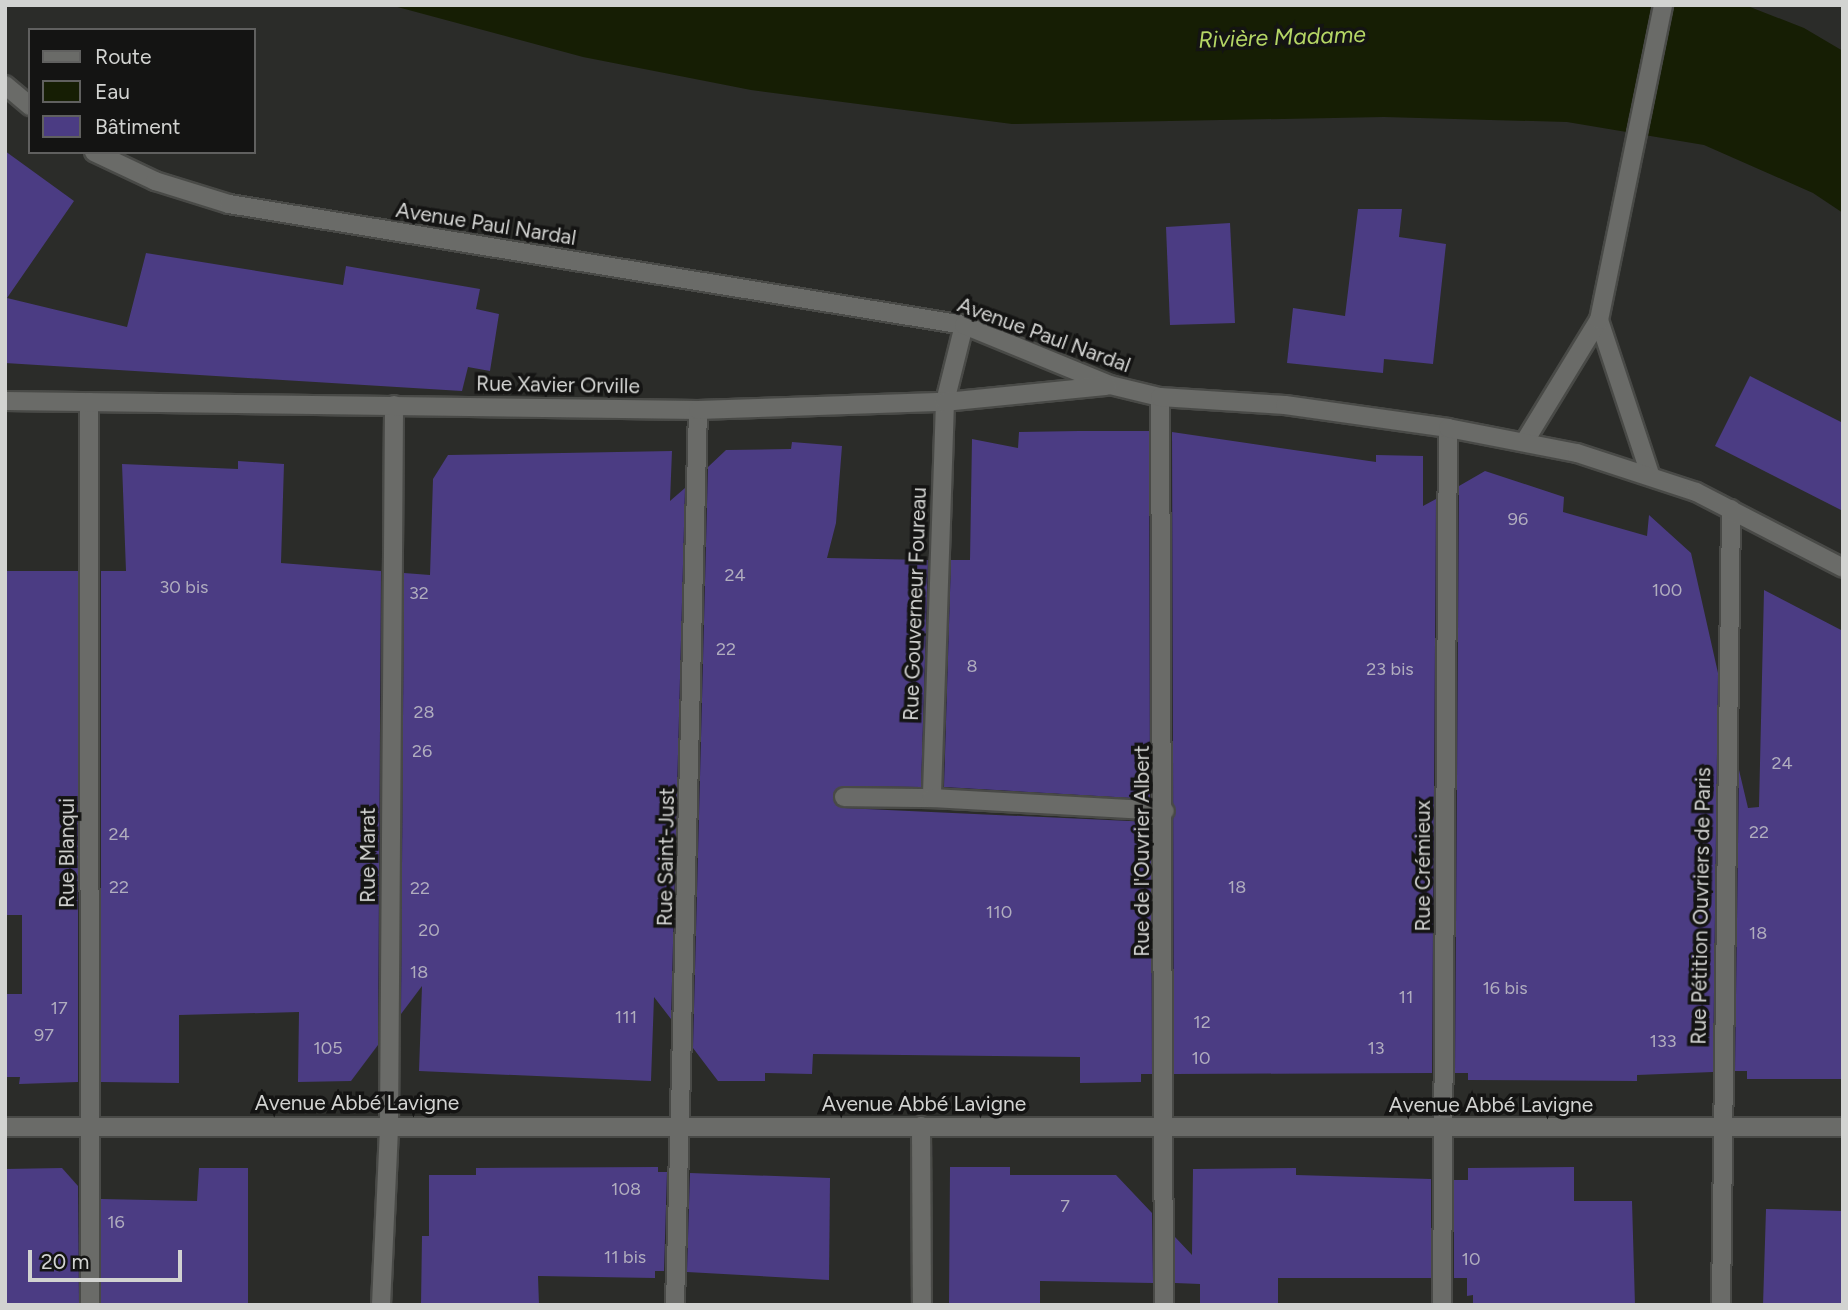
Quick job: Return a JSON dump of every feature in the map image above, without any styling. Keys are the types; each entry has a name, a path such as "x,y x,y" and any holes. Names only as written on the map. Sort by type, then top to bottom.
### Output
{"street":[{"path":"1525,441 1599,320 1638,139 1663,5"},
{"path":"5,85 28,104"},
{"name":"Avenue Paul Nardal","path":"98,154 155,181 229,204 964,325 1110,385 1160,397 1285,405 1525,441 1650,474 1731,509 1843,568"},
{"path":"1599,320 1650,474"},
{"name":"Rue Gouverneur Foureau","path":"932,798 945,402 964,325"},
{"name":"Rue Xavier Orville","path":"5,401 698,410 945,402 1110,385"},
{"name":"Rue de l'Ouvrier Albert","path":"1160,397 1165,811 1164,1305"},
{"name":"Rue Blanqui","path":"89,402 90,1305"},
{"name":"Rue Marat","path":"381,1305 389,1126 394,405"},
{"name":"Rue Saint-Just","path":"675,1305 682,1127 698,410"},
{"name":"Rue Crémieux","path":"1442,1305 1448,428"},
{"name":"Rue Pétition Ouvriers de Paris","path":"1721,1305 1720,1128 1731,509"},
{"path":"844,797 932,798 1165,811"},
{"path":"921,1126 922,1305"},
{"name":"Avenue Abbé Lavigne","path":"5,1127 1843,1127"}],"water":[{"name":"Rivière Madame","path":"390,5 1745,5 1804,28 1843,51 1843,213 1813,193 1704,145 1567,122 1384,117 1012,124 751,90 583,57"}],"building":[{"path":"5,151 74,201 7,298 127,327 146,253 343,285 346,266 480,289 476,309 499,314 490,371 468,367 462,391 5,363"},
{"path":"1358,209 1402,209 1399,237 1446,244 1433,364 1384,359 1383,373 1287,363 1293,308 1345,316"},
{"path":"1230,223 1235,323 1170,325 1166,227"},
{"path":"1750,376 1843,423 1843,511 1715,446"},
{"path":"1149,431 1150,799 944,787 951,560 970,560 972,439 1018,448 1019,432"},
{"path":"1172,432 1376,462 1376,455 1423,456 1423,506 1436,499 1432,1073 1174,1074"},
{"path":"792,442 842,446 836,523 827,558 928,560 921,787 843,786 834,792 834,802 844,808 1151,822 1152,1074 1141,1074 1141,1082 1080,1083 1080,1057 813,1054 812,1074 765,1073 765,1081 718,1081 693,1048 708,467 726,450 791,449"},
{"path":"672,451 670,501 685,488 671,1019 654,997 651,1081 419,1071 422,986 401,1014 404,573 430,575 433,479 448,455"},
{"path":"238,461 284,464 281,563 381,571 378,1045 351,1081 298,1082 299,1012 179,1015 179,1083 101,1082 101,571 126,571 122,464 238,469"},
{"path":"1485,471 1564,497 1563,512 1647,536 1649,515 1691,553 1718,673 1713,1072 1637,1075 1637,1081 1468,1080 1468,1073 1455,1073 1459,486"},
{"path":"5,571 78,571 78,1082 19,1084 20,1077 5,1077 5,994 22,994 22,915 5,915"},
{"path":"1764,590 1843,631 1843,1079 1747,1079 1747,1071 1735,1071 1739,770 1748,808 1759,807"},
{"path":"658,1167 658,1172 667,1172 664,1271 655,1271 655,1278 538,1276 539,1305 421,1305 422,1236 429,1236 429,1175 476,1175 476,1168"},
{"path":"950,1167 1010,1167 1010,1175 1116,1175 1152,1213 1153,1283 1040,1281 1040,1305 949,1305"},
{"path":"1574,1167 1574,1201 1632,1201 1635,1305 1473,1305 1473,1295 1467,1296 1467,1278 1454,1278 1454,1180 1468,1180 1468,1168"},
{"path":"62,1168 78,1186 79,1305 5,1305 5,1169"},
{"path":"199,1168 248,1168 248,1303 101,1305 101,1199 197,1201"},
{"path":"1296,1168 1296,1175 1431,1179 1431,1278 1278,1278 1278,1305 1200,1305 1200,1284 1175,1283 1175,1237 1192,1255 1193,1169"},
{"path":"690,1173 830,1178 829,1280 687,1272"},
{"path":"1766,1209 1843,1211 1843,1305 1763,1305"}]}
